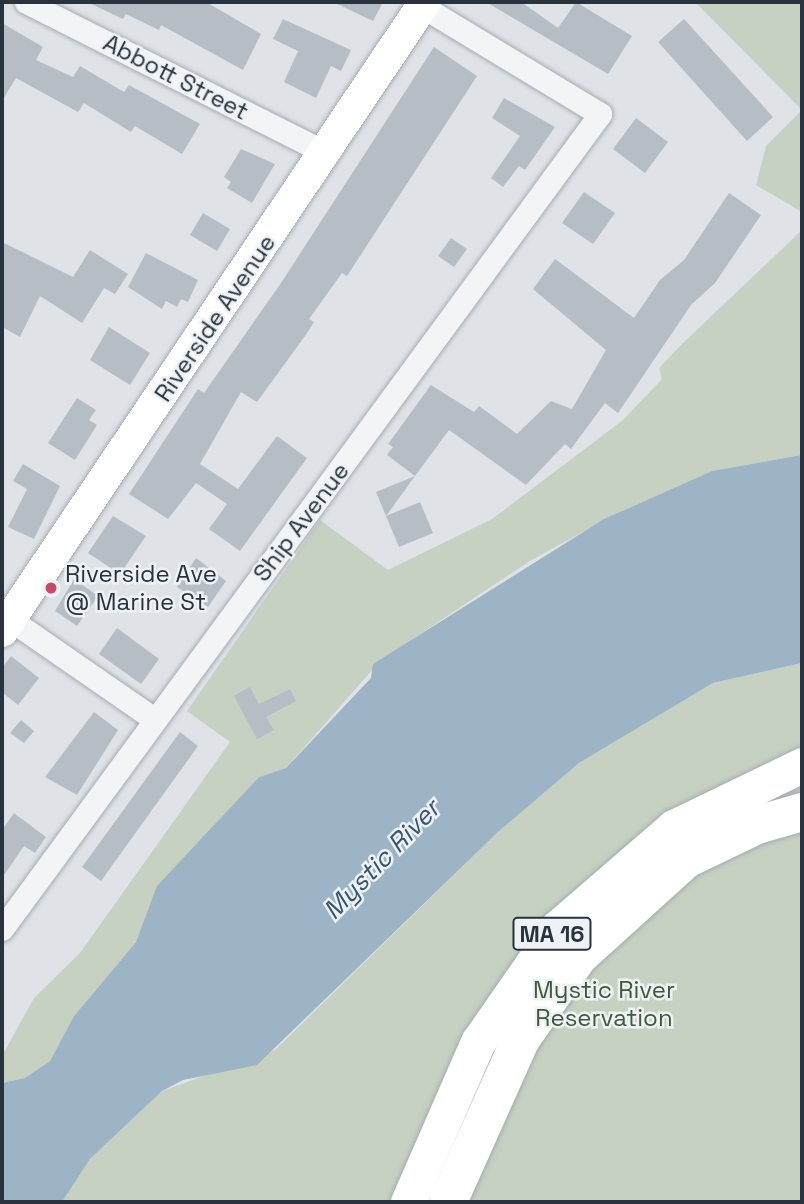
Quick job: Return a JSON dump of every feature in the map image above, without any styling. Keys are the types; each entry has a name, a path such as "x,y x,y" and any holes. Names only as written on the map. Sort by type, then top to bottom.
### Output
{"highway":[{"path":"447,1202 521,1039 587,947 686,859 757,825 802,812"}],"main road":[{"name":"Riverside Avenue","path":"6,626 326,153 423,4"},
{"name":"MA 16","path":"408,1202 478,1042 558,928 674,827 802,765"}],"street":[{"name":"Abbott Street","path":"26,2 326,153"},
{"name":"Ship Avenue","path":"2,929 600,114 423,4"},
{"path":"6,626 154,719"}],"green space":[{"path":"695,2 802,2 802,110"},
{"path":"802,110 802,212 756,185 766,146"},
{"path":"802,230 802,455 712,471 617,513 530,561 381,660 286,768 259,777 179,865 136,942 74,1016 50,1061 25,1078 2,1083 2,1056 34,998 80,953 230,742 187,711 320,520 388,570 492,519 623,420 662,379 659,368"},
{"name":"Mystic River Reservation","path":"802,663 802,1202 62,1202 90,1159 162,1091 275,1050 498,832 579,763 713,683"}],"water":[{"name":"Mystic River","path":"802,455 802,663 713,683 579,763 498,832 257,1065 183,1080 162,1091 90,1159 62,1202 2,1202 2,1083 25,1078 50,1061 74,1016 136,942 157,886 259,777 286,768 371,678 373,664 604,519 712,471"}],"building":[{"path":"87,2 206,2 261,34 243,70 161,25 159,30 126,14 123,19"},
{"path":"333,2 383,2 373,21"},
{"path":"486,2 521,2 558,28 576,2 632,36 608,74"},
{"path":"283,19 351,50 341,71 331,66 316,98 284,82 298,51 273,39"},
{"path":"684,19 773,117 747,141 658,42"},
{"path":"2,23 43,47 36,60 73,77 80,66 124,92 129,85 200,124 182,154 135,126 131,132 84,103 78,112 16,78 2,101"},
{"path":"434,47 477,76 347,276 342,273 309,319 314,322 305,336 257,402 241,392 200,464 238,489 277,436 307,458 240,551 209,529 227,504 196,483 168,519 129,494 198,389 204,393 281,283"},
{"path":"504,98 555,127 525,170 519,166 503,187 491,178 520,136 492,118"},
{"path":"636,118 668,142 645,173 613,149"},
{"path":"241,149 275,164 252,203 227,188 231,182 224,177"},
{"path":"584,192 615,213 593,244 562,223"},
{"path":"729,193 761,215 715,283 691,305 618,413 605,403 571,449 565,444 526,485 449,430 415,476 387,455 393,447 388,444 431,385 474,412 479,406 517,434 551,401 572,409 606,350 533,289 555,259 634,318 660,280 684,260"},
{"path":"203,213 230,229 217,251 190,235"},
{"path":"451,238 467,249 454,267 438,256"},
{"path":"2,242 73,277 90,250 128,274 115,294 104,288 82,323 40,296 20,337 2,327"},
{"path":"146,253 198,280 188,302 181,299 177,307 166,301 162,309 128,287"},
{"path":"109,327 150,353 130,385 90,360"},
{"path":"77,398 96,410 89,420 97,425 75,460 48,443"},
{"path":"23,464 60,486 34,539 8,527 27,489 13,481"},
{"path":"415,476 386,516 376,492"},
{"path":"420,502 433,533 399,547 386,516"},
{"path":"113,516 146,536 120,574 88,553"},
{"path":"196,558 226,581 208,607 177,587"},
{"path":"74,579 98,596 77,626 55,611"},
{"path":"117,628 159,659 141,684 99,654"},
{"path":"11,656 39,678 18,705 2,692 2,668"},
{"path":"250,687 259,704 290,689 296,701 266,717 274,730 257,739 234,696"},
{"path":"94,712 118,730 77,795 45,777"},
{"path":"21,720 34,731 24,743 10,733"},
{"path":"180,732 198,746 101,881 82,867"},
{"path":"14,813 46,837 35,853 24,846 2,878 2,830"}],"place":[{"name":"Riverside Ave @ Marine St","path":"51,588"}]}
